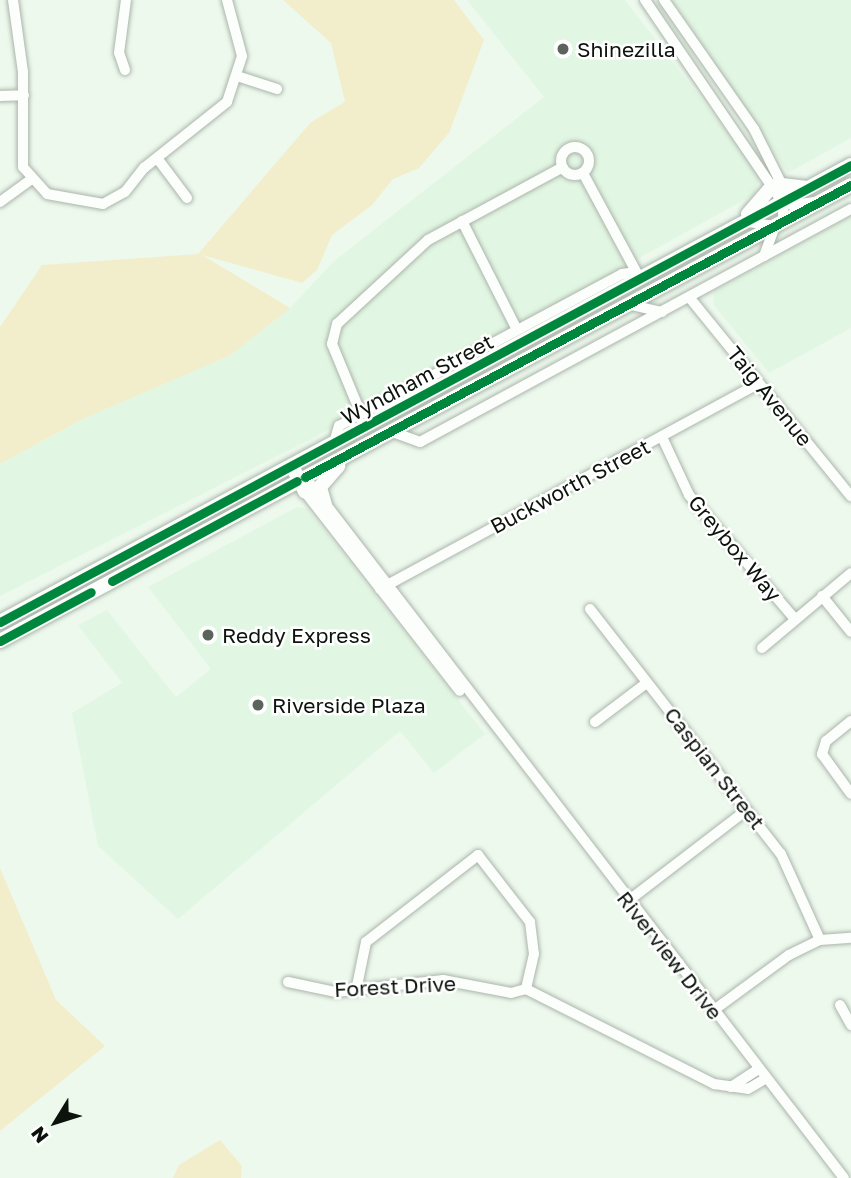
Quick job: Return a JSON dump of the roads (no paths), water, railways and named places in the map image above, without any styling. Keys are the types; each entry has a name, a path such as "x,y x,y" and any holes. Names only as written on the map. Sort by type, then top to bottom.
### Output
{"highway":[{"name":"Wyndham Street","path":"0,622 563,320 638,276 851,166"},
{"path":"830,177 851,184"},
{"name":"Wyndham Street","path":"3,638 303,482 389,432 851,184"},
{"path":"738,226 777,185 811,188"},
{"path":"563,320 582,328"},
{"path":"563,320 568,336"},
{"path":"325,505 320,486 326,475 389,432"},
{"path":"191,521 303,482 306,458"},
{"path":"66,588 91,592"}],"street":[{"path":"13,0 24,96 22,154 30,180 47,194 103,204 125,192 157,158 213,120 240,77 242,56 227,0"},
{"path":"125,70 119,53 126,0"},
{"path":"645,0 690,69 777,185 786,201 764,256"},
{"path":"664,0 682,33 757,134 777,185"},
{"path":"682,33 674,41 690,69"},
{"path":"240,77 277,89"},
{"path":"0,96 24,96"},
{"path":"746,143 757,134"},
{"path":"563,167 564,153 579,147 589,158 583,173"},
{"path":"157,158 187,198"},
{"path":"334,443 339,426 517,330 638,276 583,173 563,167 462,221 410,253 337,324 332,344 361,414"},
{"path":"0,202 30,180"},
{"path":"786,201 822,201"},
{"path":"389,432 420,442 851,209"},
{"path":"462,221 517,330"},
{"path":"738,226 779,223"},
{"name":"Taig Avenue","path":"689,297 851,496"},
{"path":"626,304 662,312"},
{"path":"566,363 568,336"},
{"name":"Buckworth Street","path":"384,587 760,383"},
{"name":"Greybox Way","path":"662,436 689,495 795,619"},
{"name":"Riverview Drive","path":"303,482 325,505 384,587"},
{"name":"Riverview Drive","path":"303,482 844,1178"},
{"path":"762,648 851,573"},
{"path":"825,595 851,623"},
{"path":"825,595 851,632"},
{"name":"Caspian Street","path":"590,609 645,684 737,795 744,812 781,854 820,940"},
{"path":"595,722 645,684"},
{"path":"851,721 827,741 822,754 851,794"},
{"path":"628,901 744,812"},
{"path":"356,991 366,942 478,855 530,922 534,954 526,989"},
{"path":"714,1010 769,968 820,940 851,938"},
{"name":"Forest Drive","path":"288,982 356,991 443,980 511,993 526,989 662,1062 728,1088 748,1088 763,1073"},
{"path":"840,1005 851,1025"}],"place":[{"name":"Shinezilla","path":"563,49"},
{"name":"Reddy Express","path":"208,635"},
{"name":"Riverside Plaza","path":"258,705"}]}
